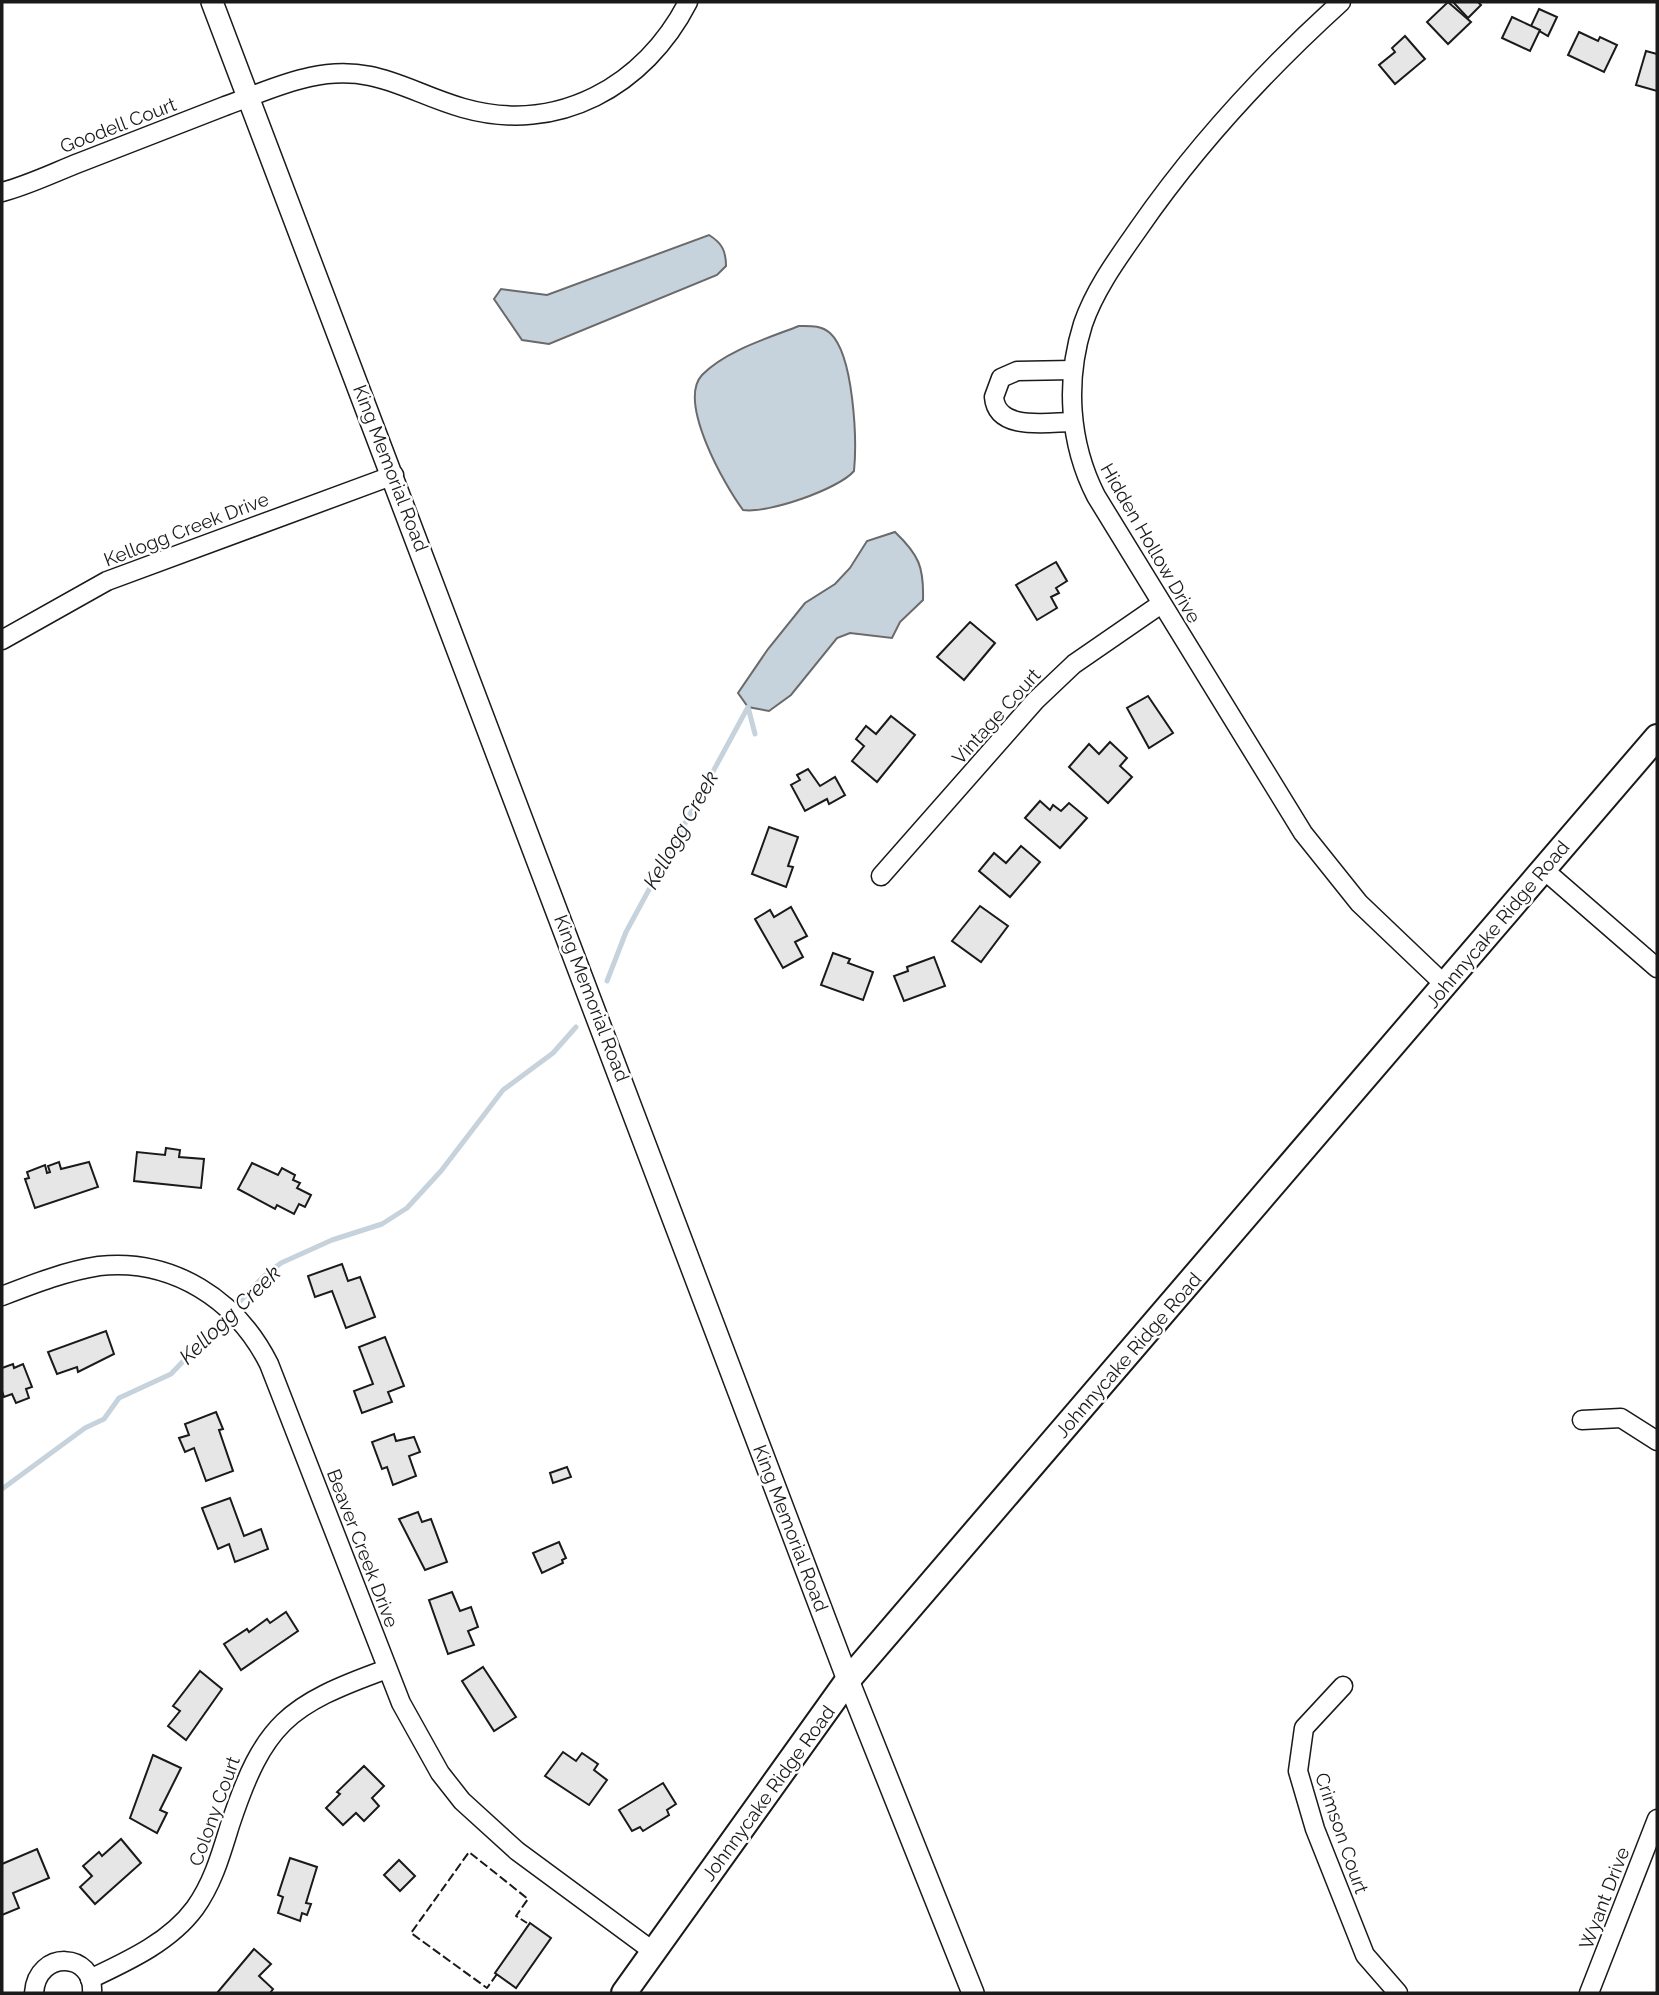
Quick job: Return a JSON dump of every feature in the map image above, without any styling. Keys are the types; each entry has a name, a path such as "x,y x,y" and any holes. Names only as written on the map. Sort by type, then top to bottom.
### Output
{"main road":[{"name":"Johnnycake Ridge Road","path":"624,1993 848,1681 1657,737"}],"street":[{"name":"King Memorial Road","path":"212,2 394,475 848,1681 973,1993"},
{"name":"Goodell Court","path":"2,192 248,97 307,77 360,75 397,82 479,112 510,115 553,111 601,94 646,62 665,41 688,2"},
{"name":"Hidden Hollow Drive","path":"1342,2 1281,57 1216,125 1105,277 1083,324 1073,370 1073,422 1088,480 1161,604 1303,833 1359,903 1445,985"},
{"path":"1073,370 1011,372 1001,377 994,397 1002,414 1014,422 1073,422"},
{"name":"Kellogg Creek Drive","path":"2,640 107,581 394,475"},
{"name":"Vintage Court","path":"881,876 1035,701 1074,664 1161,604"},
{"path":"1543,869 1657,968"},
{"name":"Beaver Creek Drive","path":"2,1296 69,1272 122,1265 144,1267 182,1278 202,1288 244,1324 269,1364 387,1669 415,1732 462,1801 517,1851 653,1952"},
{"path":"1582,1420 1621,1418 1657,1441"},
{"name":"Colony Court","path":"34,1993 38,1975 52,1963 61,1961 78,1965 91,1986 179,1927 195,1909 213,1877 249,1771 276,1730 314,1700 387,1669"},
{"name":"Crimson Court","path":"1343,1686 1304,1728 1298,1771 1315,1829 1365,1955 1398,1993"},
{"name":"Wyant Drive","path":"1589,1993 1657,1819"}],"shaded area":[{"path":"709,235 720,244 725,256 726,266 717,275 549,344 522,340 494,299 501,289 547,295"},
{"path":"799,326 815,326 827,330 838,344 844,359 854,420 854,471 834,485 802,499 768,508 743,510 725,483 706,444 695,404 696,388 702,375 722,359"},
{"path":"895,532 910,548 918,562 923,600 900,622 892,638 850,633 837,638 791,695 769,711 748,707 738,693 768,649 805,603 835,584 850,568 867,541"}],"building":[{"path":"1448,2 1471,22 1448,44 1427,22"},
{"path":"1453,2 1478,2 1481,5 1468,18"},
{"path":"1539,9 1557,17 1548,36 1531,26"},
{"path":"1512,17 1540,30 1530,51 1502,38"},
{"path":"1579,32 1598,41 1600,37 1617,45 1604,72 1568,55"},
{"path":"1405,36 1425,59 1395,84 1379,65 1395,52 1392,48"},
{"path":"1646,51 1657,54 1657,91 1636,85"},
{"path":"1056,562 1067,581 1056,588 1059,593 1051,597 1057,608 1037,620 1016,585"},
{"path":"970,622 995,643 964,680 937,657"},
{"path":"1148,696 1173,733 1149,748 1127,708"},
{"path":"891,716 915,735 877,782 852,761 864,746 856,739 866,726 876,734"},
{"path":"1110,742 1127,758 1120,766 1132,777 1108,803 1069,767 1089,744 1099,754"},
{"path":"808,769 820,786 835,777 845,795 829,804 827,799 805,811 791,785 800,780 797,775"},
{"path":"1040,801 1050,810 1053,805 1061,811 1069,803 1087,818 1060,848 1025,818"},
{"path":"769,827 798,837 788,866 793,867 786,887 752,874"},
{"path":"1021,846 1040,862 1010,897 979,871 994,853 1006,863"},
{"path":"980,906 1008,926 981,962 952,941"},
{"path":"791,907 807,936 795,942 803,957 783,968 755,919 770,910 774,917"},
{"path":"833,953 850,959 848,963 873,972 863,1000 821,985"},
{"path":"934,957 945,986 904,1001 894,976 908,971 907,967"},
{"path":"166,1148 180,1150 179,1157 204,1159 201,1188 134,1181 137,1152 165,1155"},
{"path":"59,1162 61,1169 89,1162 98,1187 35,1208 25,1179 29,1178 27,1172 45,1165 47,1173 50,1172 48,1166"},
{"path":"252,1163 278,1175 282,1168 295,1175 293,1180 300,1183 297,1188 311,1195 305,1207 299,1204 294,1214 277,1205 275,1209 238,1189"},
{"path":"342,1264 348,1281 360,1277 375,1317 346,1328 332,1291 315,1297 308,1276"},
{"path":"106,1331 114,1354 78,1372 77,1367 57,1374 48,1352"},
{"path":"385,1337 404,1386 388,1392 392,1402 362,1413 354,1391 373,1384 359,1347"},
{"path":"13,1364 14,1368 23,1364 32,1387 26,1389 29,1398 16,1403 12,1394 4,1397 2,1391 2,1368"},
{"path":"216,1412 223,1429 219,1430 233,1471 206,1481 194,1448 185,1452 179,1438 189,1435 185,1424"},
{"path":"394,1434 396,1441 414,1437 420,1452 409,1456 416,1476 393,1485 387,1467 382,1469 372,1442"},
{"path":"567,1467 571,1477 553,1483 550,1473"},
{"path":"230,1498 244,1536 261,1529 268,1549 235,1562 229,1544 218,1549 202,1508"},
{"path":"418,1512 422,1522 431,1519 447,1562 425,1570 399,1519"},
{"path":"559,1542 566,1558 562,1560 563,1563 542,1573 533,1553"},
{"path":"452,1592 460,1611 471,1607 478,1627 468,1631 474,1645 448,1654 429,1600"},
{"path":"286,1612 298,1631 241,1670 224,1644 247,1629 249,1632 267,1619 270,1623"},
{"path":"483,1667 516,1717 494,1731 462,1681"},
{"path":"200,1671 222,1689 186,1740 168,1726 180,1711 173,1706"},
{"path":"563,1752 576,1761 582,1753 598,1764 594,1770 607,1780 589,1805 545,1776"},
{"path":"153,1755 181,1768 160,1810 167,1813 157,1833 130,1818"},
{"path":"364,1766 384,1786 372,1798 379,1806 364,1821 356,1813 343,1825 326,1808 340,1794 337,1792"},
{"path":"663,1783 676,1804 667,1810 669,1815 643,1831 640,1827 632,1831 619,1810"},
{"path":"121,1839 141,1863 95,1904 80,1887 92,1876 83,1866 99,1852 102,1856"},
{"path":"37,1849 49,1878 13,1893 19,1908 2,1915 2,1864"},
{"path":"290,1858 317,1867 306,1903 311,1904 307,1915 302,1913 300,1921 278,1913 283,1897 278,1895"},
{"path":"399,1860 415,1876 400,1891 384,1875"},
{"path":"530,1923 551,1938 516,1988 495,1973"},
{"path":"254,1949 271,1964 259,1976 273,1989 270,1993 217,1993"}],"waterway":[{"name":"Kellogg Creek","path":"607,981 626,932 748,707 755,734"},
{"name":"Kellogg Creek","path":"2,1489 85,1428 104,1419 119,1398 171,1374 263,1277 281,1263 332,1240 382,1224 407,1208 441,1171 503,1090 553,1053 576,1027"}],"fence":[{"path":"497,1974 487,1988 411,1933 469,1852 528,1899 516,1916 527,1923"}]}
